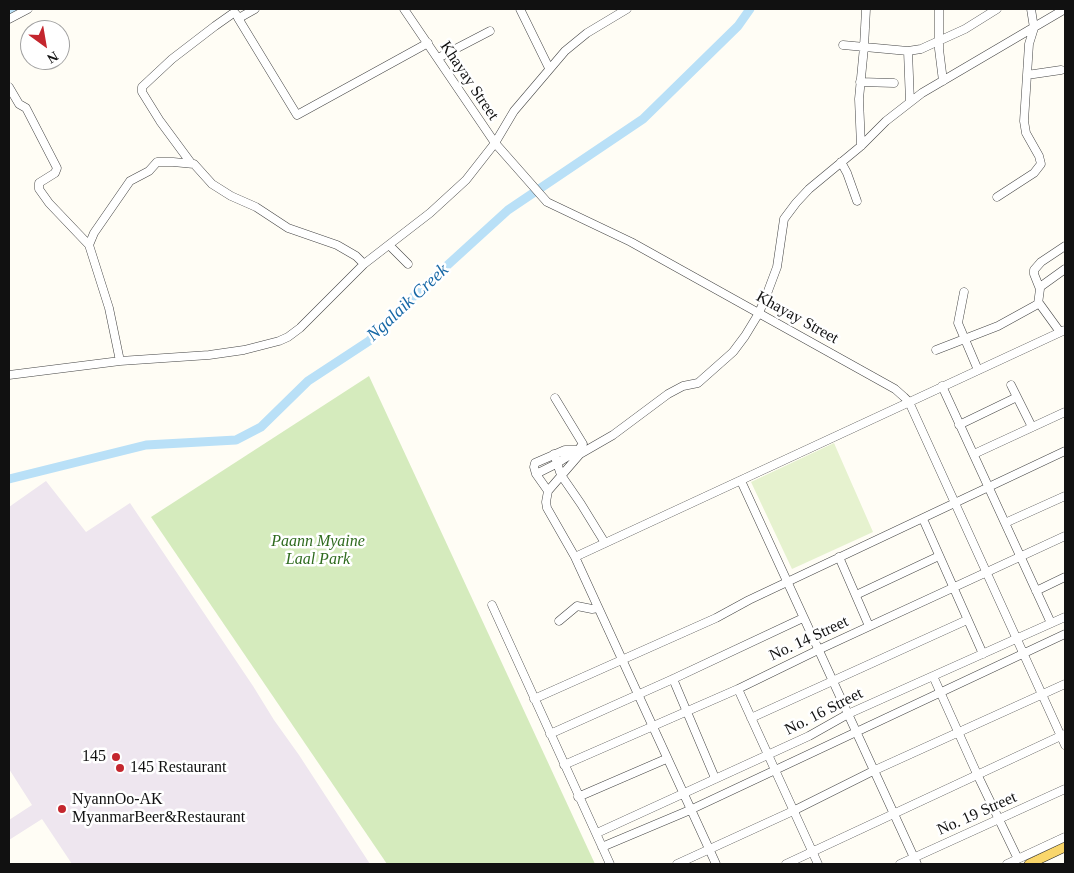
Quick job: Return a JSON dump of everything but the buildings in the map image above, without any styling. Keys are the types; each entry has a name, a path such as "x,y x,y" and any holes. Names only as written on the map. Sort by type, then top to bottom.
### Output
{"main road":[{"path":"1030,864 1065,847"}],"street":[{"path":"9,19 28,9"},
{"path":"255,9 234,13 172,59 142,87 142,92 191,163 212,184 230,196 256,207 288,228 337,245 356,256 364,264"},
{"name":"Khayay Street","path":"404,9 494,143 547,202 631,242 895,389 909,402 1016,639 1042,695 1063,734 1065,745"},
{"path":"520,9 549,68"},
{"path":"9,375 120,361 209,355 244,350 279,341 294,333 364,264 430,213 466,180 494,143 514,111 549,68 586,33 627,9"},
{"path":"861,146 859,99 866,9"},
{"path":"939,9 941,41 939,49 943,81"},
{"path":"843,45 908,51 921,49 941,41 997,9"},
{"path":"997,197 1034,173 1041,164 1039,156 1026,133 1024,121 1029,44 1034,28 1031,9"},
{"path":"536,474 613,434 668,394 683,386 698,383 733,352 759,313 777,267 784,219 796,203 910,102 1065,9"},
{"path":"234,13 282,87 297,115 428,43"},
{"path":"438,58 490,31"},
{"path":"908,51 910,102"},
{"path":"1027,75 1061,70"},
{"path":"860,82 894,83"},
{"path":"9,87 19,104 26,108 57,168 55,173 39,183 39,189 49,203 89,245 109,308 120,361"},
{"path":"89,245 94,233 130,181 149,171 157,162 191,163"},
{"path":"841,162 857,201"},
{"path":"389,244 408,264"},
{"path":"574,557 1063,331 1039,303 1040,287 1034,274 1035,268 1041,262 1065,246"},
{"path":"1040,287 1065,269"},
{"path":"964,292 958,323 978,370"},
{"path":"936,350 998,326 1039,303"},
{"path":"1011,385 1032,427"},
{"path":"942,386 1051,624"},
{"path":"960,424 1017,397"},
{"path":"555,398 583,442 583,445 548,491 547,508 574,557 716,864"},
{"path":"974,454 1065,412"},
{"path":"548,491 536,474 534,467 536,463 565,450 579,452"},
{"path":"534,699 716,618 839,557 1065,452"},
{"path":"554,454 560,475 581,504 605,543"},
{"path":"741,481 915,861"},
{"path":"1005,524 1065,496"},
{"path":"923,519 983,654"},
{"name":"No. 14 Street","path":"564,765 738,689 869,626 1065,536"},
{"path":"856,595 938,556"},
{"path":"839,557 869,626"},
{"path":"1036,591 1065,577"},
{"path":"492,605 610,864"},
{"path":"559,621 577,606 592,609 598,608"},
{"name":"No. 16 Street","path":"596,833 809,736 848,714 1065,617"},
{"path":"550,734 673,680 803,618"},
{"path":"751,718 967,620"},
{"path":"602,847 690,810 1065,634"},
{"path":"933,676 1018,859"},
{"path":"673,680 715,778"},
{"path":"677,864 1065,684"},
{"path":"738,689 818,864"},
{"path":"786,864 1063,734"},
{"path":"578,797 666,759"},
{"name":"No. 19 Street","path":"900,864 915,861 1065,789"},
{"path":"1007,864 1065,837"}],"shaded area":[{"path":"46,481 86,532 130,503 370,864 72,864 42,819 9,840 9,820 32,805 9,769 9,507"}],"green space":[{"name":"Paann Myaine Laal Park","path":"369,376 595,864 387,864 151,517"},
{"path":"834,443 873,532 792,569 751,482"}],"waterway":[{"path":"9,13 16,9"},
{"name":"Ngalaik Creek","path":"9,479 146,445 236,440 261,427 308,381 369,341 418,292 508,210 643,119 738,26 750,9"}],"place":[{"name":"145","path":"116,757"},
{"name":"145 Restaurant","path":"120,768"},
{"name":"NyannOo-AK MyanmarBeer&Restaurant","path":"62,809"}]}
